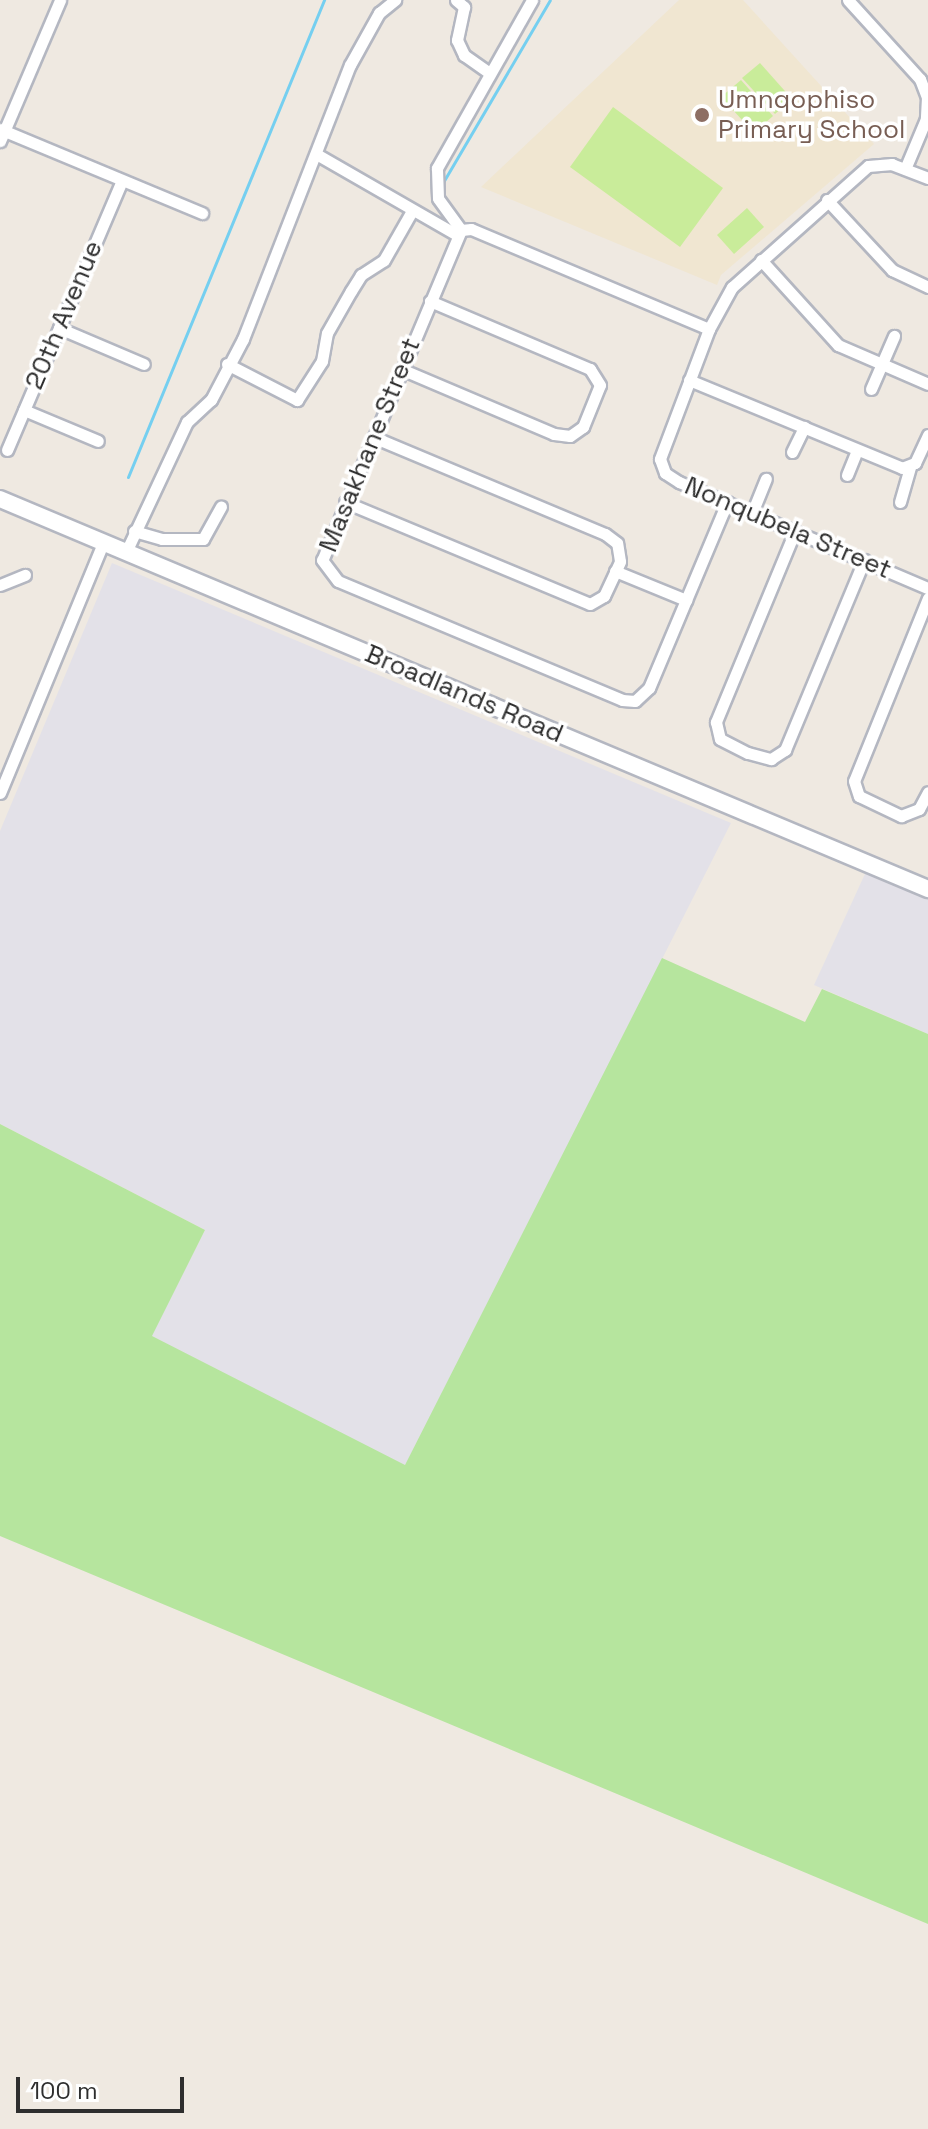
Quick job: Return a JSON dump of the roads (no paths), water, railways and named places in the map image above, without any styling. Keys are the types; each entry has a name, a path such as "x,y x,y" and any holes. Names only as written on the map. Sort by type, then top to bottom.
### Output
{"main road":[{"name":"Broadlands Road","path":"0,499 928,889"}],"street":[{"path":"60,0 2,134 202,213"},
{"path":"126,552 187,422 211,400 227,364 243,339 290,207 318,155 350,65 379,13 395,0"},
{"path":"456,0 464,7 457,40 464,55 488,72"},
{"path":"459,233 438,198 434,179 488,72 532,0"},
{"path":"848,0 924,88 926,119 905,169"},
{"path":"318,155 412,211 459,233 471,229 709,329"},
{"name":"Nonqubela Street","path":"928,178 875,163 827,200 732,287 709,329 662,444 661,465 679,482 928,588"},
{"name":"20th Avenue","path":"7,450 122,180"},
{"path":"827,200 892,270 928,287"},
{"path":"227,364 297,400 322,361 327,333 351,291 361,275 384,260 412,211"},
{"name":"Masakhane Street","path":"459,233 322,560 330,577 622,700 635,701 649,688 727,502"},
{"path":"761,260 833,341 928,384"},
{"path":"401,369 554,434 570,436 583,427 600,385 590,369 430,301"},
{"path":"59,328 144,364"},
{"path":"871,389 894,336"},
{"path":"689,380 906,468"},
{"path":"24,410 98,441"},
{"path":"792,452 804,427"},
{"path":"900,502 906,468 924,455 928,435"},
{"path":"345,502 590,604 604,596 615,571 621,551 605,534 373,437"},
{"path":"847,475 857,450"},
{"path":"752,513 766,479"},
{"path":"134,531 162,539 203,539 221,507"},
{"path":"795,531 716,722 720,739 748,753 771,759 785,750 864,560"},
{"path":"0,793 103,543"},
{"path":"615,571 686,600"},
{"path":"0,585 25,575"},
{"path":"928,598 854,781 859,796 901,816 919,809 928,792"}],"waterway":[{"path":"128,477 324,0"},
{"path":"445,201 442,184 550,0"}],"place":[{"name":"Umnqophiso Primary School","path":"702,115"}]}
